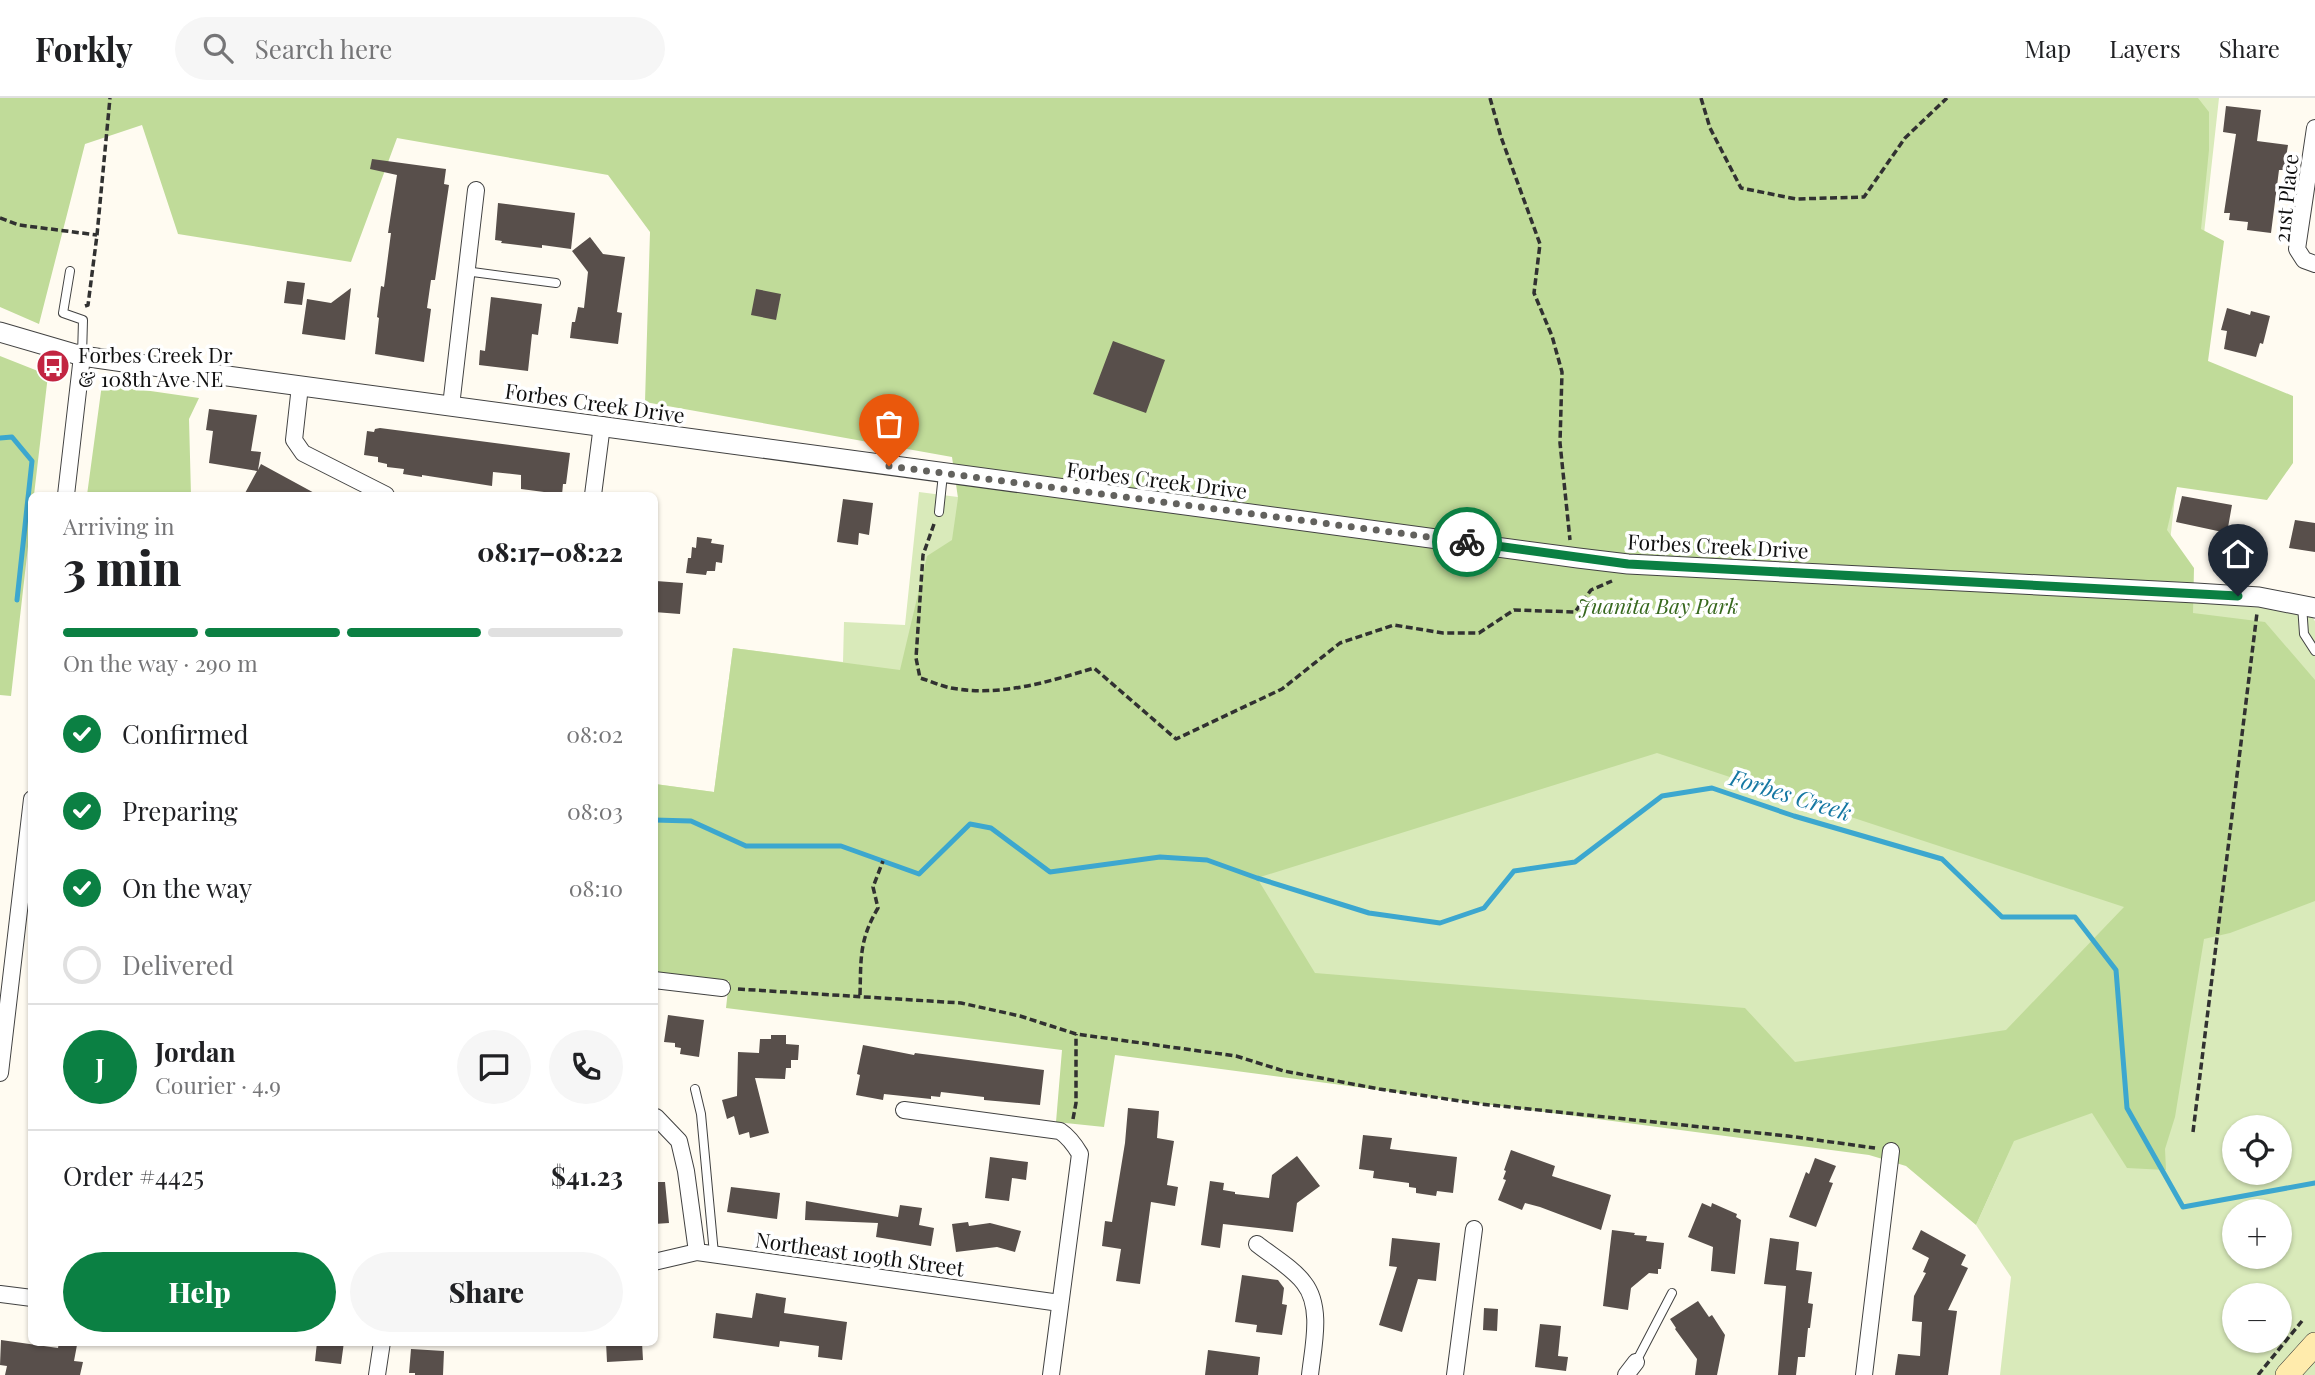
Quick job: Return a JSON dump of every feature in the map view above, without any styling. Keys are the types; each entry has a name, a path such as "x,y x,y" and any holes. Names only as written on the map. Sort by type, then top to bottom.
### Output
{"main road":[{"path":"2287,1375 2315,1344"}],"street":[{"name":"21st Place","path":"2315,128 2297,249 2304,260 2315,264"},
{"path":"451,406 475,190"},
{"name":"Forbes Creek Drive","path":"0,332 82,356 1628,564 2259,597 2309,606"},
{"path":"66,492 82,356"},
{"path":"299,386 294,440 303,453 380,492"},
{"path":"593,492 602,425"},
{"path":"0,1065 26,898 28,865"},
{"path":"658,980 722,988"},
{"path":"904,1110 1060,1131 1070,1138 1080,1154 1051,1375"},
{"path":"658,1119 679,1141 706,1253"},
{"path":"1864,1375 1891,1151"},
{"path":"1455,1375 1474,1229"},
{"path":"1257,1244 1304,1282 1313,1299 1315,1325 1310,1375"},
{"name":"Northeast 109th Street","path":"658,1261 706,1253 1060,1303"},
{"path":"0,1294 28,1298"},
{"path":"377,1375 381,1346"}],"lane":[{"path":"70,271 63,313 83,320 82,356"},
{"path":"465,271 556,283"},
{"path":"939,512 943,473"},
{"path":"2309,606 2304,634 2315,651"},
{"path":"695,1089 701,1114 706,1253"},
{"path":"1631,1368 1672,1293"}],"path":[{"path":"63,313 88,305 110,98"},
{"path":"1490,98 1501,137 1540,244 1534,293 1552,336 1562,372 1560,443 1572,557"},
{"path":"1701,98 1710,128 1741,188 1796,199 1864,197 1905,138 1947,98"},
{"path":"0,218 19,225 97,235"},
{"path":"939,512 923,555 916,658 920,678 951,688 1008,690 1048,682 1094,668 1176,739 1282,689 1340,643 1394,625 1443,633 1479,634 1514,610 1574,612 1591,590 1609,583 1628,564"},
{"path":"2193,1132 2259,597"},
{"path":"860,995 865,930 877,908 873,887 883,861"},
{"path":"722,988 961,1003 1020,1016 1076,1034 1236,1056 1284,1071 1379,1089 1481,1104 1788,1136 1891,1151"},
{"path":"1070,1138 1076,1103 1076,1034"},
{"path":"2258,1375 2302,1321"}],"green space":[{"name":"Juanita Bay Park","path":"0,98 2198,98 2209,112 2209,150 2201,229 2224,241 2208,361 2293,396 2293,463 2267,500 2177,487 2167,530 2194,568 2193,613 2265,622 2315,680 2315,901 2230,933 2204,939 2175,1117 2165,1149 2166,1170 2127,1168 2092,1113 2014,1141 1976,1225 1906,1166 1869,1155 1115,1055 1104,1127 1056,1122 1062,1050 726,1008 729,981 658,972 658,784 714,792 733,648 900,670 927,556 952,540 958,498 952,457 645,402 650,232 608,175 397,138 351,262 178,234 142,125 85,144 39,324 0,307","holes":["1657,753 2124,907 2006,1030 1795,1062 1745,1008 1315,973 1257,878"]},
{"name":"Juanita Bay Park","path":"1211,98 2219,98 2165,587 2302,603 2315,621 2315,1375 2000,1375 2011,1277 1976,1225 2000,1172 658,972 658,784 714,792 733,648 843,662 844,622 905,625 919,492 1158,523"},
{"path":"0,356 48,375 34,492 28,492 28,546 11,696 0,695"},
{"path":"102,384 199,398 189,419 191,492 87,492"}],"building":[{"path":"2226,106 2261,110 2257,141 2288,145 2284,170 2279,170 2271,233 2247,230 2248,222 2229,220 2230,213 2224,213 2236,134 2223,132"},
{"path":"372,159 446,169 444,184 449,185 435,280 431,280 427,308 431,309 424,362 375,354 377,317 381,286 384,287 391,233 388,233 397,175 370,169"},
{"path":"498,203 575,213 571,249 542,245 542,248 495,240"},
{"path":"590,237 603,254 625,257 617,312 622,313 618,344 570,338 578,307 584,308 588,272 572,251"},
{"path":"287,281 305,283 302,305 284,303"},
{"path":"351,288 345,340 302,334 307,299 331,303"},
{"path":"756,289 781,294 776,320 751,315"},
{"path":"491,297 542,304 538,335 532,334 528,371 479,365 480,350 485,351"},
{"path":"2227,308 2250,315 2251,311 2270,316 2263,344 2260,343 2256,357 2224,349 2227,331 2221,330"},
{"path":"1113,341 1165,360 1146,413 1093,394"},
{"path":"209,409 257,415 251,451 261,452 258,470 261,464 312,492 246,492 257,471 209,463 213,431 206,430"},
{"path":"375,429 570,453 566,484 563,484 562,492 544,492 521,489 521,475 493,472 492,486 403,474 404,469 387,467 387,464 378,462 378,457 364,455 367,431 374,432"},
{"path":"2182,496 2232,505 2227,533 2176,522"},
{"path":"843,499 873,503 869,535 859,533 858,545 837,542"},
{"path":"2295,520 2315,523 2315,552 2289,548"},
{"path":"697,537 712,539 711,543 724,545 722,563 716,562 715,571 707,571 706,575 686,573 688,558 691,558 692,547 696,548"},
{"path":"658,581 683,583 680,614 658,612"},
{"path":"668,1015 704,1020 699,1057 680,1054 681,1048 675,1047 675,1043 664,1042"},
{"path":"771,1035 786,1035 786,1044 799,1045 798,1060 791,1060 791,1068 786,1068 785,1079 755,1078 769,1133 750,1138 749,1132 739,1135 734,1116 727,1119 722,1100 737,1096 738,1052 759,1053 760,1039 771,1039"},
{"path":"863,1045 914,1055 915,1053 1044,1070 1040,1105 984,1100 984,1097 941,1092 940,1097 931,1096 931,1099 884,1094 883,1100 856,1095"},
{"path":"1128,1108 1159,1111 1157,1138 1174,1141 1167,1185 1178,1187 1175,1206 1151,1202 1140,1284 1116,1281 1121,1249 1102,1246 1105,1221 1112,1222"},
{"path":"1363,1135 1392,1138 1390,1149 1457,1157 1453,1193 1437,1191 1436,1196 1416,1193 1416,1188 1409,1187 1409,1183 1373,1178 1374,1171 1359,1169"},
{"path":"1511,1150 1555,1166 1552,1176 1611,1195 1601,1230 1540,1207 1525,1203 1522,1210 1498,1200 1506,1180 1503,1179 1504,1170"},
{"path":"1297,1156 1320,1186 1297,1203 1293,1232 1223,1224 1220,1248 1201,1245 1210,1181 1224,1183 1223,1190 1235,1194 1269,1198 1272,1175"},
{"path":"990,1157 1028,1162 1026,1180 1012,1178 1009,1201 985,1198"},
{"path":"1815,1158 1836,1166 1829,1182 1833,1183 1816,1227 1789,1217 1806,1172 1809,1174"},
{"path":"658,1182 665,1182 669,1223 658,1224"},
{"path":"731,1187 780,1193 777,1219 727,1212"},
{"path":"806,1201 898,1217 900,1205 922,1208 919,1225 934,1228 931,1246 876,1237 878,1223 805,1220"},
{"path":"1702,1203 1711,1207 1712,1203 1737,1214 1736,1217 1741,1220 1735,1274 1711,1271 1713,1247 1688,1237"},
{"path":"968,1222 969,1226 990,1223 1021,1231 1015,1252 997,1247 956,1252 952,1224"},
{"path":"1612,1230 1647,1236 1646,1241 1664,1243 1661,1269 1658,1269 1658,1274 1649,1273 1631,1288 1628,1310 1603,1306"},
{"path":"1921,1230 1966,1255 1961,1265 1968,1268 1948,1310 1957,1311 1948,1375 1895,1375 1898,1354 1920,1356 1922,1322 1912,1321 1914,1296 1926,1273 1923,1272 1929,1258 1912,1249"},
{"path":"1392,1238 1440,1243 1436,1281 1418,1279 1402,1332 1379,1325 1397,1267 1389,1266"},
{"path":"1770,1238 1799,1242 1796,1270 1812,1272 1808,1303 1813,1304 1810,1328 1805,1357 1798,1357 1796,1375 1778,1375 1786,1286 1764,1284"},
{"path":"1242,1275 1278,1280 1284,1288 1282,1304 1287,1305 1282,1335 1256,1332 1257,1325 1235,1322"},
{"path":"756,1293 786,1298 784,1313 847,1322 842,1360 818,1357 819,1346 780,1341 779,1347 713,1338 716,1313 752,1318"},
{"path":"1698,1301 1709,1317 1712,1315 1725,1335 1717,1375 1695,1375 1697,1359 1670,1319"},
{"path":"1484,1308 1498,1309 1497,1331 1483,1330"},
{"path":"1540,1324 1561,1326 1558,1356 1568,1357 1566,1371 1535,1367"},
{"path":"1,1340 28,1344 28,1346 77,1346 74,1361 83,1362 80,1375 5,1375 7,1366 0,1365"},
{"path":"317,1346 343,1346 341,1364 315,1361"},
{"path":"606,1346 642,1346 643,1360 607,1362"},
{"path":"411,1349 444,1351 443,1375 409,1373"},
{"path":"1208,1350 1260,1357 1258,1375 1205,1375"}],"waterway":[{"name":"Forbes Creek","path":"0,438 12,437 32,461 29,492"},
{"name":"Forbes Creek","path":"17,600 28,498"},
{"name":"Forbes Creek","path":"658,820 691,821 746,846 841,846 919,874 970,824 991,828 1050,872 1160,857 1207,860 1369,913 1440,923 1484,908 1514,871 1575,862 1662,796 1712,788 1794,816 1942,859 2002,917 2075,917 2116,970 2127,1108 2183,1207 2315,1183"}],"way so far":[{"path":"889,466 1467,542"}],"place":[{"name":"Forbes Creek Dr & 108th Ave NE","path":"53,366"}],"route":[{"path":"1467,542 1628,564 2238,596"}]}
